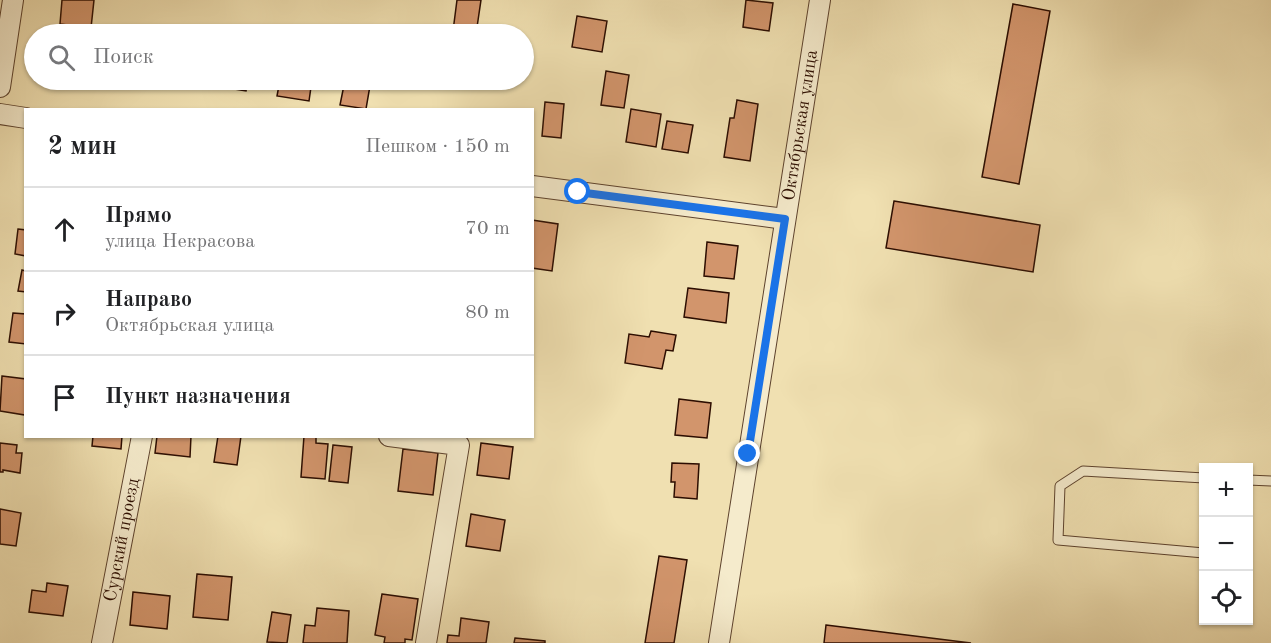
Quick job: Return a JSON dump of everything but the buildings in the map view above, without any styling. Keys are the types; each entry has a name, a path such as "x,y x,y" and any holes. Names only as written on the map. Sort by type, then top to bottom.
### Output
{"street":[{"path":"0,87 13,0"},
{"name":"Октябрьская улица","path":"719,643 820,0"},
{"path":"0,114 24,118"},
{"path":"534,186 785,219"},
{"name":"Сурский проезд","path":"102,643 142,438"},
{"path":"417,438 460,441 426,643"}],"lane":[{"path":"1199,478 1083,471 1060,486 1058,540 1199,553"},
{"path":"1253,480 1271,481"}],"route":[{"path":"578,192 785,219 748,454"}]}
